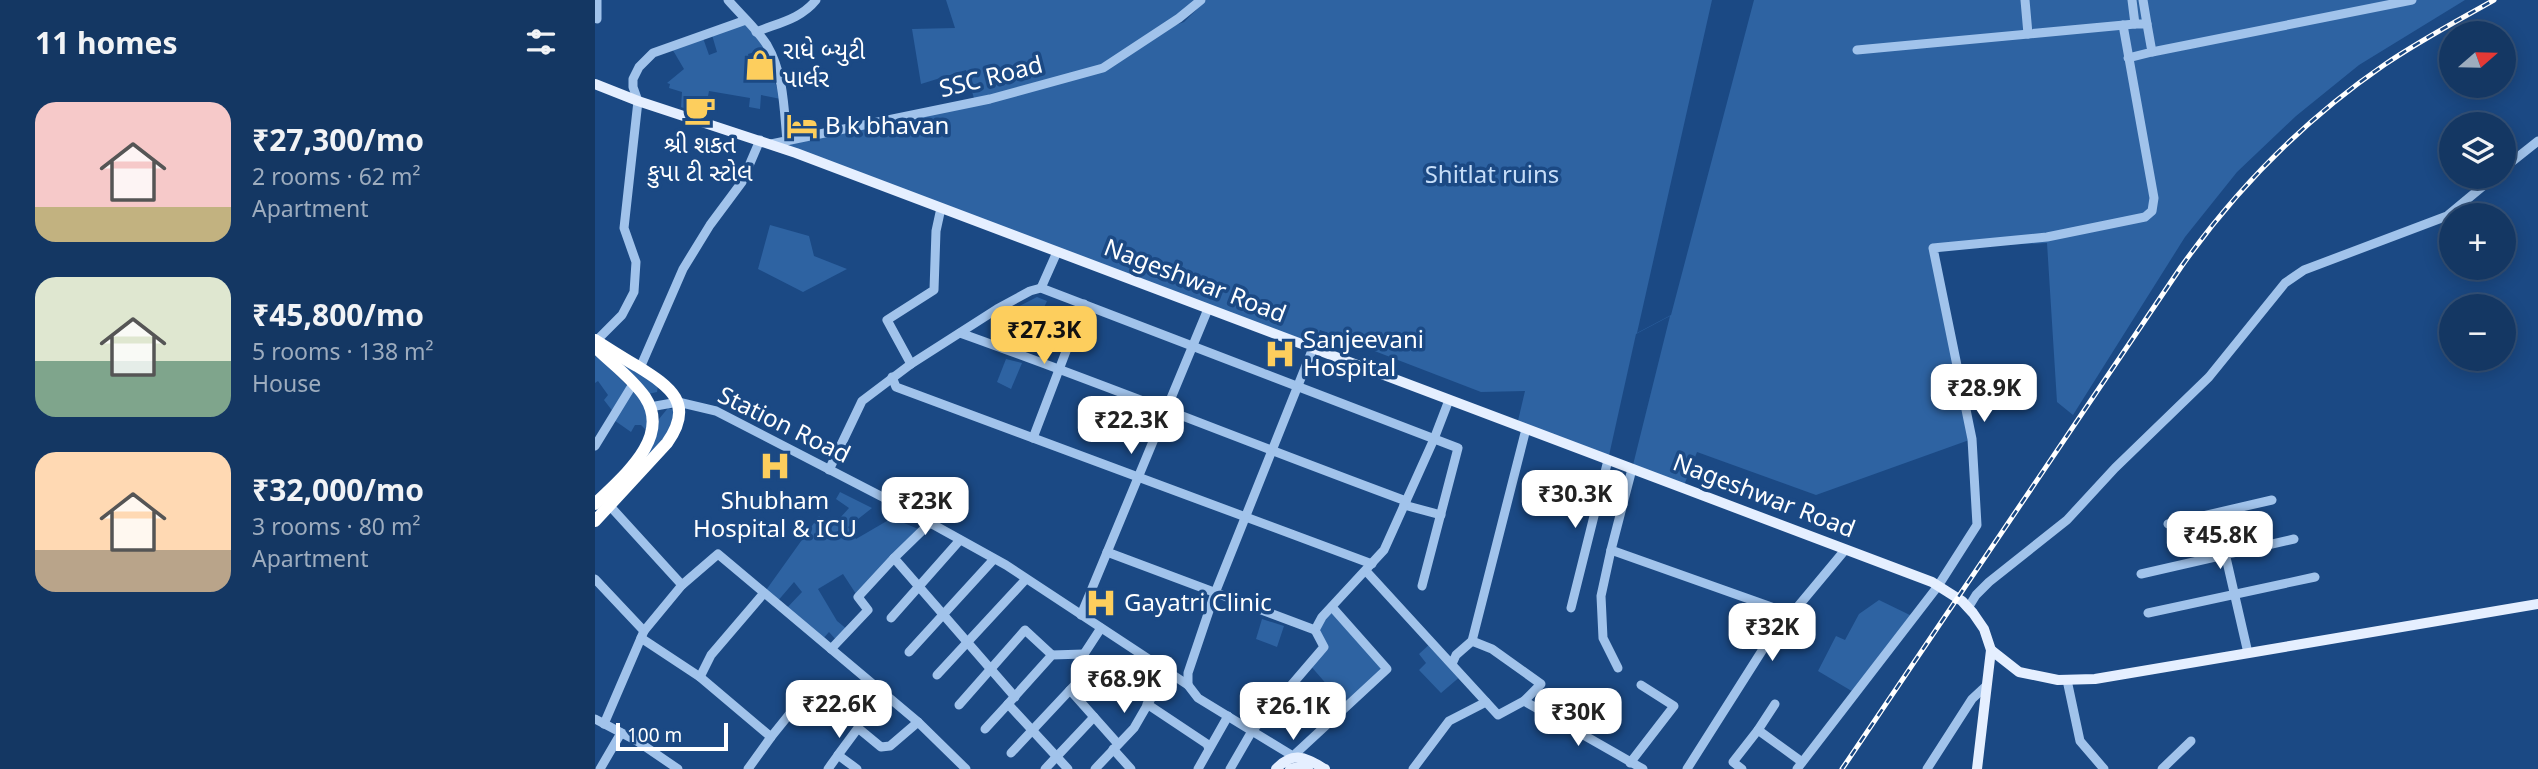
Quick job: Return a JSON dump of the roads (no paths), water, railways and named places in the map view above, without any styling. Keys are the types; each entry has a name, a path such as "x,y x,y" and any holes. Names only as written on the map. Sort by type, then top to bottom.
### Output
{"highway":[{"path":"595,343 663,382 678,401 680,416 672,436 595,521"},
{"path":"595,343 645,397 654,428 648,446 595,504"}],"main road":[{"name":"Nageshwar Road","path":"595,83 638,102 765,142 1938,586 1968,608 1984,629 1991,650"},
{"path":"1991,650 2019,672 2067,680 2095,679 2538,604"},
{"path":"1977,769 1991,650"},
{"path":"1276,769 1293,757 1302,757 1325,769"}],"street":[{"path":"597,0 597,19"},
{"path":"728,0 767,44 775,63 783,93 787,141"},
{"path":"756,32 795,18 808,11 817,0"},
{"name":"SSC Road","path":"765,142 787,141 991,99 1103,68 1179,19 1201,0"},
{"path":"2025,0 2028,34"},
{"path":"2132,0 2135,24"},
{"path":"2143,0 2152,52"},
{"path":"2129,58 2412,0"},
{"path":"595,343 622,315 633,292 636,262 624,228 638,102 633,79 639,66 653,53 746,20"},
{"path":"1857,50 2147,24"},
{"path":"1758,730 1800,766 1938,586 1977,525 1972,439 1933,248 2047,237 2145,217 2152,211 2154,198 2123,25"},
{"path":"2516,158 2538,141"},
{"path":"640,368 683,269 710,225 742,183 765,142"},
{"path":"1968,608 1989,582 2067,520 2115,468 2209,377 2285,284 2304,270 2447,216 2480,189"},
{"path":"911,364 887,320 934,290 936,231 941,208"},
{"path":"1041,288 1057,252"},
{"path":"829,470 862,401 892,377 960,333 1030,291 1041,288 1458,448 1422,586"},
{"path":"1033,438 1084,304"},
{"path":"1081,615 1208,309"},
{"path":"960,333 1167,408 1271,451 1441,515"},
{"path":"1188,685 1188,673 1215,593 1313,348"},
{"path":"892,377 896,387 1245,517 1369,567 1498,715 1524,701 1541,684 1492,649 1472,641"},
{"path":"595,446 633,384"},
{"path":"1315,630 1322,617 1384,550 1449,400"},
{"name":"Station Road","path":"650,407 678,401 716,411 930,523 1026,579 1188,685 1198,698 1228,716"},
{"path":"1452,663 1456,655 1472,641 1526,429"},
{"path":"1571,608 1608,460"},
{"path":"1618,668 1603,638 1601,596 1632,469"},
{"path":"2168,524 2272,500"},
{"path":"609,505 682,585"},
{"path":"2216,514 2248,653"},
{"path":"831,649 868,610 858,597 930,523"},
{"path":"2141,574 2294,539"},
{"path":"891,618 960,540"},
{"path":"1611,550 1791,614"},
{"path":"1688,769 1765,646 1845,550"},
{"path":"1107,552 1315,630 1324,647 1252,731 1230,769"},
{"path":"678,769 599,722 643,634 682,585 718,554 918,722 966,769"},
{"path":"894,558 991,669 1033,730 1068,769"},
{"path":"909,652 994,559"},
{"path":"2148,613 2315,576"},
{"path":"595,579 643,634 701,677 771,737"},
{"path":"937,675 1026,579"},
{"path":"701,677 711,655 764,593"},
{"path":"1293,757 1387,669 1332,607"},
{"path":"1011,753 1086,673 1084,654 1101,628"},
{"path":"958,705 1025,630 1052,654 1084,654"},
{"path":"985,729 1052,654"},
{"path":"1095,769 1134,728 1167,671"},
{"path":"2067,680 2080,741 2104,769"},
{"path":"1630,763 1674,706 1640,685"},
{"path":"1927,769 1972,699 1986,686"},
{"path":"1070,690 1094,717 1131,769"},
{"path":"748,769 800,701"},
{"path":"1524,701 1643,769"},
{"path":"1413,769 1449,721 1486,702"},
{"path":"1147,704 1207,744 1209,749"},
{"path":"1742,769 1731,766 1775,704"},
{"path":"1198,769 1228,716 1293,757 1297,768"},
{"path":"1045,769 1094,717"},
{"path":"828,769 858,728 881,747 891,746 918,722"},
{"path":"605,767 621,733"},
{"path":"2162,769 2191,741"},
{"path":"838,755 857,769"}],"railway":[{"path":"1842,769 2181,267 2225,210 2299,132 2355,86 2411,48 2494,0"}],"place":[{"name":"રાધે બ્યુટી પાર્લર","path":"760,65"},
{"name":"શ્રી શકત કુપા ટી સ્ટોલ","path":"700,110"},
{"name":"B k bhavan","path":"802,126"},
{"name":"Sanjeevani Hospital","path":"1280,354"},
{"name":"Shubham Hospital & ICU","path":"775,466"},
{"name":"Gayatri Clinic","path":"1101,603"}],"park label":[{"name":"Shitlat ruins","path":"1492,175"}]}
